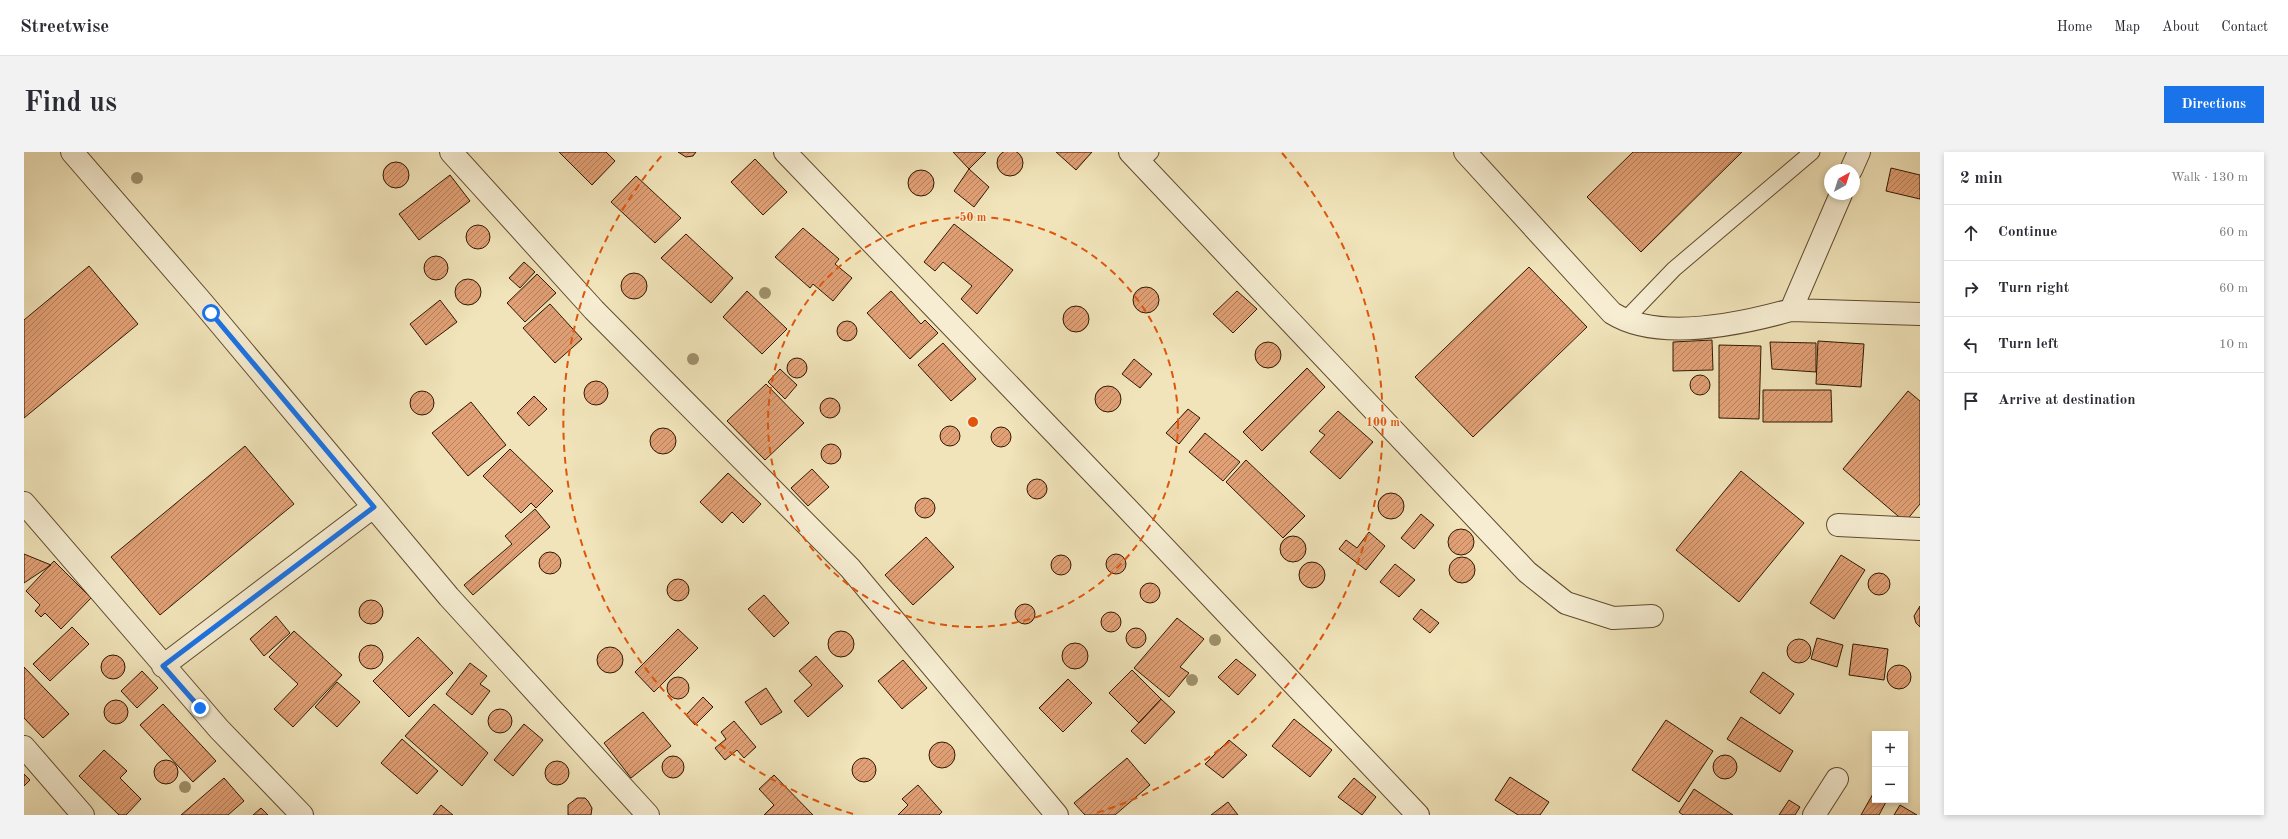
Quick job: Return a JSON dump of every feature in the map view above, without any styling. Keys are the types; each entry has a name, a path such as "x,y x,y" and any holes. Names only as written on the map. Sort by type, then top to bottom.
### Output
{"street":[{"path":"72,152 206,307 449,597 648,815"},
{"path":"451,152 594,310 850,568 1057,815"},
{"path":"785,152 1116,496 1418,815"},
{"path":"1465,152 1612,313 1624,321 1649,327 1725,325 1753,321 1791,310 1920,314"},
{"path":"1854,164 1859,152"},
{"path":"1141,156 1526,572 1566,603 1613,618 1652,616"},
{"path":"1791,310 1838,200"},
{"path":"24,503 163,666 219,729 302,815"},
{"path":"163,666 374,507"},
{"path":"1838,525 1920,529"},
{"path":"24,747 83,815"},
{"path":"1814,815 1837,779"}],"lane":[{"path":"1624,321 1674,269 1812,152"}],"building":[{"path":"1010,150 1019,154 1023,163 1019,172 1010,176 1001,172 997,163 1001,154"},
{"path":"559,152 606,152 615,161 592,185"},
{"path":"678,152 696,152 693,156 686,157"},
{"path":"953,152 986,152 969,169"},
{"path":"1056,152 1092,152 1076,170"},
{"path":"1633,152 1742,152 1641,252 1587,197"},
{"path":"755,159 787,192 763,215 731,182"},
{"path":"396,162 406,165 409,175 406,185 396,188 386,185 383,175 386,165"},
{"path":"1891,168 1920,175 1920,199 1886,191"},
{"path":"969,169 989,187 974,207 954,191"},
{"path":"921,170 930,174 934,183 930,192 921,196 912,192 908,183 912,174"},
{"path":"450,175 470,201 419,240 399,214"},
{"path":"636,176 681,218 655,243 611,202"},
{"path":"954,224 1013,270 977,314 961,299 972,286 943,262 935,271 924,262"},
{"path":"478,225 487,228 490,237 487,246 478,249 469,246 466,237 469,228"},
{"path":"803,228 839,259 835,264 852,278 833,301 813,284 810,288 775,257"},
{"path":"686,234 733,278 711,303 661,258"},
{"path":"436,256 445,259 448,268 445,277 436,280 427,277 424,268 427,259"},
{"path":"524,262 535,272 520,288 509,278"},
{"path":"89,266 138,324 24,418 24,320"},
{"path":"1529,267 1587,327 1473,437 1415,377"},
{"path":"634,273 643,277 647,286 643,295 634,299 625,295 621,286 625,277"},
{"path":"537,274 556,293 525,322 507,303"},
{"path":"468,279 477,283 481,292 477,301 468,305 459,301 455,292 459,283"},
{"path":"1146,287 1155,291 1159,300 1155,309 1146,313 1137,309 1133,300 1137,291"},
{"path":"747,291 787,329 762,354 723,317"},
{"path":"891,291 921,324 925,320 938,333 910,359 867,313"},
{"path":"1237,291 1257,309 1233,333 1213,314"},
{"path":"440,300 457,322 426,345 410,324"},
{"path":"550,304 582,339 555,363 523,328"},
{"path":"1076,306 1085,310 1089,319 1085,328 1076,332 1067,328 1063,319 1067,310"},
{"path":"847,321 854,324 857,331 854,338 847,341 840,338 837,331 840,324"},
{"path":"1712,340 1713,370 1673,371 1673,342"},
{"path":"1818,341 1864,344 1861,387 1816,384"},
{"path":"1268,342 1277,346 1281,355 1277,364 1268,368 1259,364 1255,355 1259,346"},
{"path":"1770,342 1816,343 1816,372 1772,369"},
{"path":"943,343 976,379 951,401 918,365"},
{"path":"1719,345 1761,346 1759,419 1719,418"},
{"path":"797,358 804,361 807,368 804,375 797,378 790,375 787,368 790,361"},
{"path":"1134,359 1152,374 1140,388 1122,374"},
{"path":"1307,368 1325,387 1262,451 1243,432"},
{"path":"780,369 797,385 785,399 768,382"},
{"path":"1700,375 1707,378 1710,385 1707,392 1700,395 1693,392 1690,385 1693,378"},
{"path":"596,381 605,384 608,393 605,402 596,405 587,402 584,393 587,384"},
{"path":"766,384 804,423 765,460 727,421"},
{"path":"1108,386 1117,390 1121,399 1117,408 1108,412 1099,408 1095,399 1099,390"},
{"path":"1763,390 1831,390 1832,422 1763,422"},
{"path":"422,391 431,394 434,403 431,412 422,415 413,412 410,403 413,394"},
{"path":"1908,391 1920,401 1920,504 1905,522 1843,469"},
{"path":"534,396 547,409 529,426 517,413"},
{"path":"830,398 837,401 840,408 837,415 830,418 823,415 820,408 823,401"},
{"path":"471,402 506,445 468,476 432,433"},
{"path":"1188,409 1200,418 1179,444 1166,433"},
{"path":"1338,411 1373,442 1340,479 1310,452 1325,435 1319,431"},
{"path":"950,426 957,429 960,436 957,443 950,446 943,443 940,436 943,429"},
{"path":"1001,427 1008,430 1011,437 1008,444 1001,447 994,444 991,437 994,430"},
{"path":"663,428 672,432 676,441 672,450 663,454 654,450 650,441 654,432"},
{"path":"1205,433 1240,462 1223,481 1189,452"},
{"path":"831,444 838,447 841,454 838,461 831,464 824,461 821,454 824,447"},
{"path":"245,446 294,504 160,615 111,557"},
{"path":"510,449 553,491 536,508 531,503 521,513 483,476"},
{"path":"1246,460 1305,516 1283,538 1226,482"},
{"path":"812,469 829,487 808,506 791,488"},
{"path":"1741,471 1804,523 1739,602 1676,550"},
{"path":"728,473 761,504 743,523 732,512 722,523 700,502"},
{"path":"1037,479 1044,482 1047,489 1044,496 1037,499 1030,496 1027,489 1030,482"},
{"path":"1391,493 1400,497 1404,506 1400,515 1391,519 1382,515 1378,506 1382,497"},
{"path":"925,498 932,501 935,508 932,515 925,518 918,515 915,508 918,501"},
{"path":"535,509 550,527 473,595 464,585 512,544 505,536"},
{"path":"1421,514 1434,525 1414,549 1401,538"},
{"path":"1461,529 1470,533 1474,542 1470,551 1461,555 1452,551 1448,542 1452,533"},
{"path":"1369,532 1385,546 1366,570 1339,549 1346,540 1357,548"},
{"path":"1293,536 1302,540 1306,549 1302,558 1293,562 1284,558 1280,549 1284,540"},
{"path":"926,537 954,567 913,605 885,575"},
{"path":"550,552 558,555 561,563 558,571 550,574 542,571 539,563 542,555"},
{"path":"24,554 51,565 24,583"},
{"path":"1116,554 1123,557 1126,564 1123,571 1116,574 1109,571 1106,564 1109,557"},
{"path":"1061,555 1068,558 1071,565 1068,572 1061,575 1054,572 1051,565 1054,558"},
{"path":"1841,555 1865,570 1834,619 1810,603"},
{"path":"1462,557 1471,561 1475,570 1471,579 1462,583 1453,579 1449,570 1453,561"},
{"path":"54,561 91,598 61,629 45,613 41,617 35,611 40,605 26,591"},
{"path":"1312,562 1321,566 1325,575 1321,584 1312,588 1303,584 1299,575 1303,566"},
{"path":"1395,564 1415,580 1399,597 1380,582"},
{"path":"1879,573 1887,576 1890,584 1887,592 1879,595 1871,592 1868,584 1871,576"},
{"path":"678,579 686,582 689,590 686,598 678,601 670,598 667,590 670,582"},
{"path":"1150,583 1157,586 1160,593 1157,600 1150,603 1143,600 1140,593 1143,586"},
{"path":"764,595 789,623 774,637 748,609"},
{"path":"371,600 380,603 383,612 380,621 371,624 362,621 359,612 362,603"},
{"path":"1025,604 1032,607 1035,614 1032,621 1025,624 1018,621 1015,614 1018,607"},
{"path":"1920,606 1920,627 1916,623 1914,616"},
{"path":"1421,609 1439,623 1430,633 1413,619"},
{"path":"1111,612 1118,615 1121,622 1118,629 1111,632 1104,629 1101,622 1104,615"},
{"path":"276,616 290,633 264,656 250,639"},
{"path":"1177,618 1204,639 1180,667 1189,673 1169,697 1134,668"},
{"path":"72,627 89,644 50,681 33,664"},
{"path":"1136,628 1143,631 1146,638 1143,645 1136,648 1129,645 1126,638 1129,631"},
{"path":"678,629 698,648 654,692 635,672"},
{"path":"294,631 342,675 293,727 274,709 298,684 269,657"},
{"path":"841,631 850,635 854,644 850,653 841,657 832,653 828,644 832,635"},
{"path":"418,637 453,673 409,717 373,681"},
{"path":"1817,638 1843,645 1837,667 1811,659"},
{"path":"1799,639 1808,642 1811,651 1808,660 1799,663 1790,660 1787,651 1790,642"},
{"path":"1075,643 1084,647 1088,656 1084,665 1075,669 1066,665 1062,656 1066,647"},
{"path":"1853,644 1888,649 1884,680 1849,675"},
{"path":"371,645 380,648 383,657 380,666 371,669 362,666 359,657 362,648"},
{"path":"610,647 619,651 623,660 619,669 610,673 601,669 597,660 601,651"},
{"path":"113,655 122,658 125,667 122,676 113,679 104,676 101,667 104,658"},
{"path":"816,656 843,686 808,717 794,701 812,685 799,671"},
{"path":"1236,659 1256,675 1238,695 1218,677"},
{"path":"903,660 927,688 902,709 878,681"},
{"path":"470,663 487,676 480,684 490,691 472,715 446,694"},
{"path":"1899,665 1908,668 1911,677 1908,686 1899,689 1890,686 1887,677 1890,668"},
{"path":"24,667 69,714 43,738 24,718"},
{"path":"1132,670 1161,699 1139,723 1109,693"},
{"path":"142,671 158,688 137,708 121,691"},
{"path":"1763,672 1794,694 1780,714 1750,692"},
{"path":"678,677 686,680 689,688 686,696 678,699 670,696 667,688 670,680"},
{"path":"1068,679 1092,703 1063,732 1039,708"},
{"path":"337,682 360,702 337,727 315,707"},
{"path":"766,688 782,712 761,725 745,702"},
{"path":"703,697 713,707 695,725 686,715"},
{"path":"1161,699 1175,712 1145,744 1131,731"},
{"path":"116,700 125,703 128,712 125,721 116,724 107,721 104,712 107,703"},
{"path":"163,704 216,761 193,782 140,725"},
{"path":"434,704 488,753 462,786 405,736"},
{"path":"500,709 509,712 512,721 509,730 500,733 491,730 488,721 491,712"},
{"path":"643,712 671,746 631,778 604,743"},
{"path":"1741,717 1793,751 1780,772 1727,739"},
{"path":"1294,719 1332,750 1310,777 1272,746"},
{"path":"1666,720 1713,751 1679,802 1632,770"},
{"path":"734,721 756,747 744,758 737,750 725,760 715,748 726,739 721,732"},
{"path":"524,724 543,740 513,776 494,760"},
{"path":"402,739 438,771 417,794 381,763"},
{"path":"1229,740 1247,755 1223,778 1205,764"},
{"path":"942,742 951,746 955,755 951,764 942,768 933,764 929,755 933,746"},
{"path":"104,750 127,771 120,778 141,799 126,815 119,815 79,776"},
{"path":"1725,755 1734,758 1737,767 1734,776 1725,779 1716,776 1713,767 1716,758"},
{"path":"673,756 681,759 684,767 681,775 673,778 665,775 662,767 665,759"},
{"path":"864,758 869,759 875,765 875,775 869,781 864,782 859,781 853,775 852,770 853,765 859,759"},
{"path":"1127,758 1150,785 1115,815 1085,815 1074,803"},
{"path":"166,760 175,763 178,772 175,781 166,784 157,781 154,772 157,763"},
{"path":"557,761 566,764 569,773 566,782 557,785 548,782 545,773 548,764"},
{"path":"24,774 30,780 24,786"},
{"path":"774,775 813,815 764,815 774,805 759,789"},
{"path":"1510,777 1549,802 1540,815 1518,815 1495,800"},
{"path":"224,778 244,801 228,815 181,815"},
{"path":"1354,778 1376,797 1362,815 1338,797"},
{"path":"918,785 942,812 939,815 898,815 908,805 902,799"},
{"path":"1694,789 1733,815 1683,815 1679,812"},
{"path":"1872,796 1872,803 1885,803 1879,815 1861,815"},
{"path":"577,798 585,798 588,801 592,808 591,815 568,815 568,805"},
{"path":"1789,800 1800,807 1795,815 1779,815"},
{"path":"1228,802 1238,815 1211,815"},
{"path":"441,805 453,815 433,815"},
{"path":"1900,805 1917,815 1894,815"},
{"path":"261,808 268,815 253,815"}],"route":[{"path":"200,708 163,666 374,507 211,313"}]}
